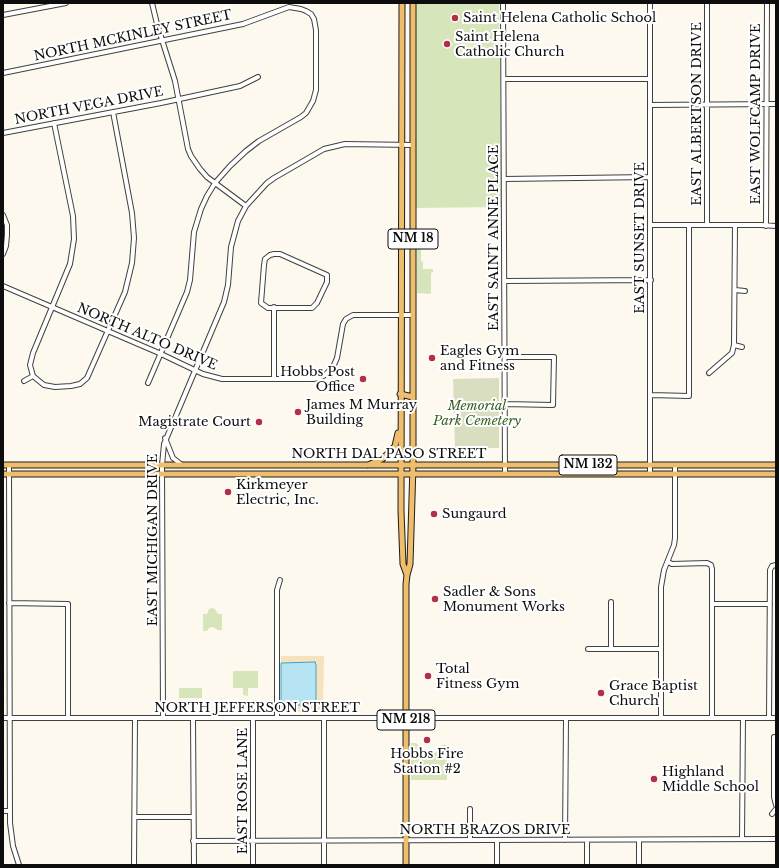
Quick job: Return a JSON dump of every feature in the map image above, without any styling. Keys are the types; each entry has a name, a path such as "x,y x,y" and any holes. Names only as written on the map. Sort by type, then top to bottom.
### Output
{"main road":[{"name":"NM 18","path":"401,465 402,3"},
{"name":"NM 18","path":"413,474 414,3"},
{"path":"400,394 413,397"},
{"path":"367,465 382,459 390,452 395,446 400,427"},
{"name":"NORTH DAL PASO STREET","path":"3,465 776,465"},
{"name":"NM 218","path":"401,465 403,564 407,575 406,865"},
{"name":"NORTH DAL PASO STREET","path":"3,474 776,474"},
{"path":"407,575 410,564 413,474"}],"street":[{"path":"3,15 66,3"},
{"path":"152,3 162,41 172,69 188,149 191,156 200,169 215,183 246,206"},
{"name":"EAST SAINT ANNE PLACE","path":"503,3 505,474"},
{"name":"EAST SUNSET DRIVE","path":"650,3 650,474"},
{"name":"EAST ALBERTSON DRIVE","path":"707,225 708,3"},
{"name":"EAST WOLFCAMP DRIVE","path":"766,226 767,3"},
{"name":"NORTH MCKINLEY STREET","path":"3,73 243,24 289,7 302,9 311,14 314,19 316,30 316,90 313,101 306,113 292,124 246,151 215,183"},
{"name":"NORTH VEGA DRIVE","path":"3,133 240,86 258,77"},
{"path":"504,79 650,79"},
{"path":"650,105 776,104"},
{"path":"54,123 73,216 74,240 70,264 31,359 30,365 33,376 44,385 55,387 76,386 84,382 108,331 128,282 132,263 134,238 131,204 113,112"},
{"name":"EAST MICHIGAN DRIVE","path":"163,718 163,451 165,438 224,302 228,285 231,247 236,227 246,206 260,190 274,178 324,149 345,144 413,145"},
{"path":"504,178 650,178"},
{"path":"148,382 159,353 187,292 190,280 193,241 197,221 201,209 215,183"},
{"path":"3,215 7,225 8,235 3,254"},
{"path":"650,225 776,226"},
{"path":"651,395 689,396 689,225"},
{"path":"709,373 732,353 734,345 735,225"},
{"path":"280,254 327,275 327,282 317,303 312,308 274,307 268,308 261,303 265,259 270,255 280,254"},
{"path":"504,281 651,280"},
{"name":"NORTH ALTO DRIVE","path":"3,286 195,370 222,379 320,378 327,374 333,367 337,358 343,324 346,319 353,315 413,315"},
{"path":"735,290 745,291"},
{"path":"274,307 274,379"},
{"path":"734,345 742,346"},
{"path":"504,404 553,405 554,357 505,357"},
{"path":"24,381 33,376"},
{"path":"165,438 173,458 183,465"},
{"path":"9,465 10,811 13,846 19,865"},
{"path":"661,718 661,587 664,570 675,538 675,465"},
{"path":"668,562 672,564 707,563 711,565 712,718"},
{"path":"769,718 770,570 774,566"},
{"path":"277,718 277,590 280,580"},
{"path":"611,602 611,649"},
{"path":"9,603 68,604 68,718"},
{"path":"712,604 770,604"},
{"path":"588,649 661,649"},
{"name":"NORTH JEFFERSON STREET","path":"3,718 776,718"},
{"path":"134,865 135,718"},
{"path":"194,718 194,865"},
{"name":"EAST ROSE LANE","path":"253,718 253,865"},
{"path":"324,718 324,865"},
{"path":"565,840 566,718"},
{"path":"742,839 743,718"},
{"path":"774,737 774,798 776,806"},
{"path":"470,809 470,840"},
{"path":"772,814 776,809"},
{"path":"3,811 10,811"},
{"path":"135,817 194,817"},
{"name":"NORTH BRAZOS DRIVE","path":"194,841 776,839"},
{"path":"497,840 497,865"},
{"path":"587,840 587,865"},
{"path":"639,840 639,865"}],"green space":[{"path":"416,3 499,3 502,207 416,208"},
{"path":"461,37 478,37 478,59 461,59"},
{"path":"417,248 421,248 421,261 423,262 423,269 433,269 433,272 431,273 431,294 417,293"},
{"name":"Memorial Park Cemetery","path":"499,378 499,448 455,448 453,379"},
{"path":"209,609 215,609 218,614 222,614 222,630 218,630 213,627 209,628 207,631 203,631 203,614 207,614"},
{"path":"233,671 258,671 258,688 248,688 248,696 243,695 243,688 233,688"},
{"path":"179,688 202,688 202,698 179,698"},
{"path":"411,743 416,743 428,753 432,754 439,751 442,745 447,745 447,780 411,780"}],"sand":[{"path":"281,656 324,656 323,712 283,712 281,704 316,705 314,662 281,663"}],"water":[{"path":"315,662 316,705 281,704 281,663"}],"place":[{"name":"Saint Helena Catholic School","path":"455,18"},
{"name":"Saint Helena Catholic Church","path":"447,44"},
{"name":"Eagles Gym and Fitness","path":"432,358"},
{"name":"Hobbs Post Office","path":"363,379"},
{"name":"James M Murray Building","path":"298,412"},
{"name":"Magistrate Court","path":"259,422"},
{"name":"Kirkmeyer Electric, Inc.","path":"228,492"},
{"name":"Sungaurd","path":"434,514"},
{"name":"Sadler & Sons Monument Works","path":"435,599"},
{"name":"Total Fitness Gym","path":"428,676"},
{"name":"Grace Baptist Church","path":"601,693"},
{"name":"Hobbs Fire Station #2","path":"427,740"},
{"name":"Highland Middle School","path":"654,779"}]}
